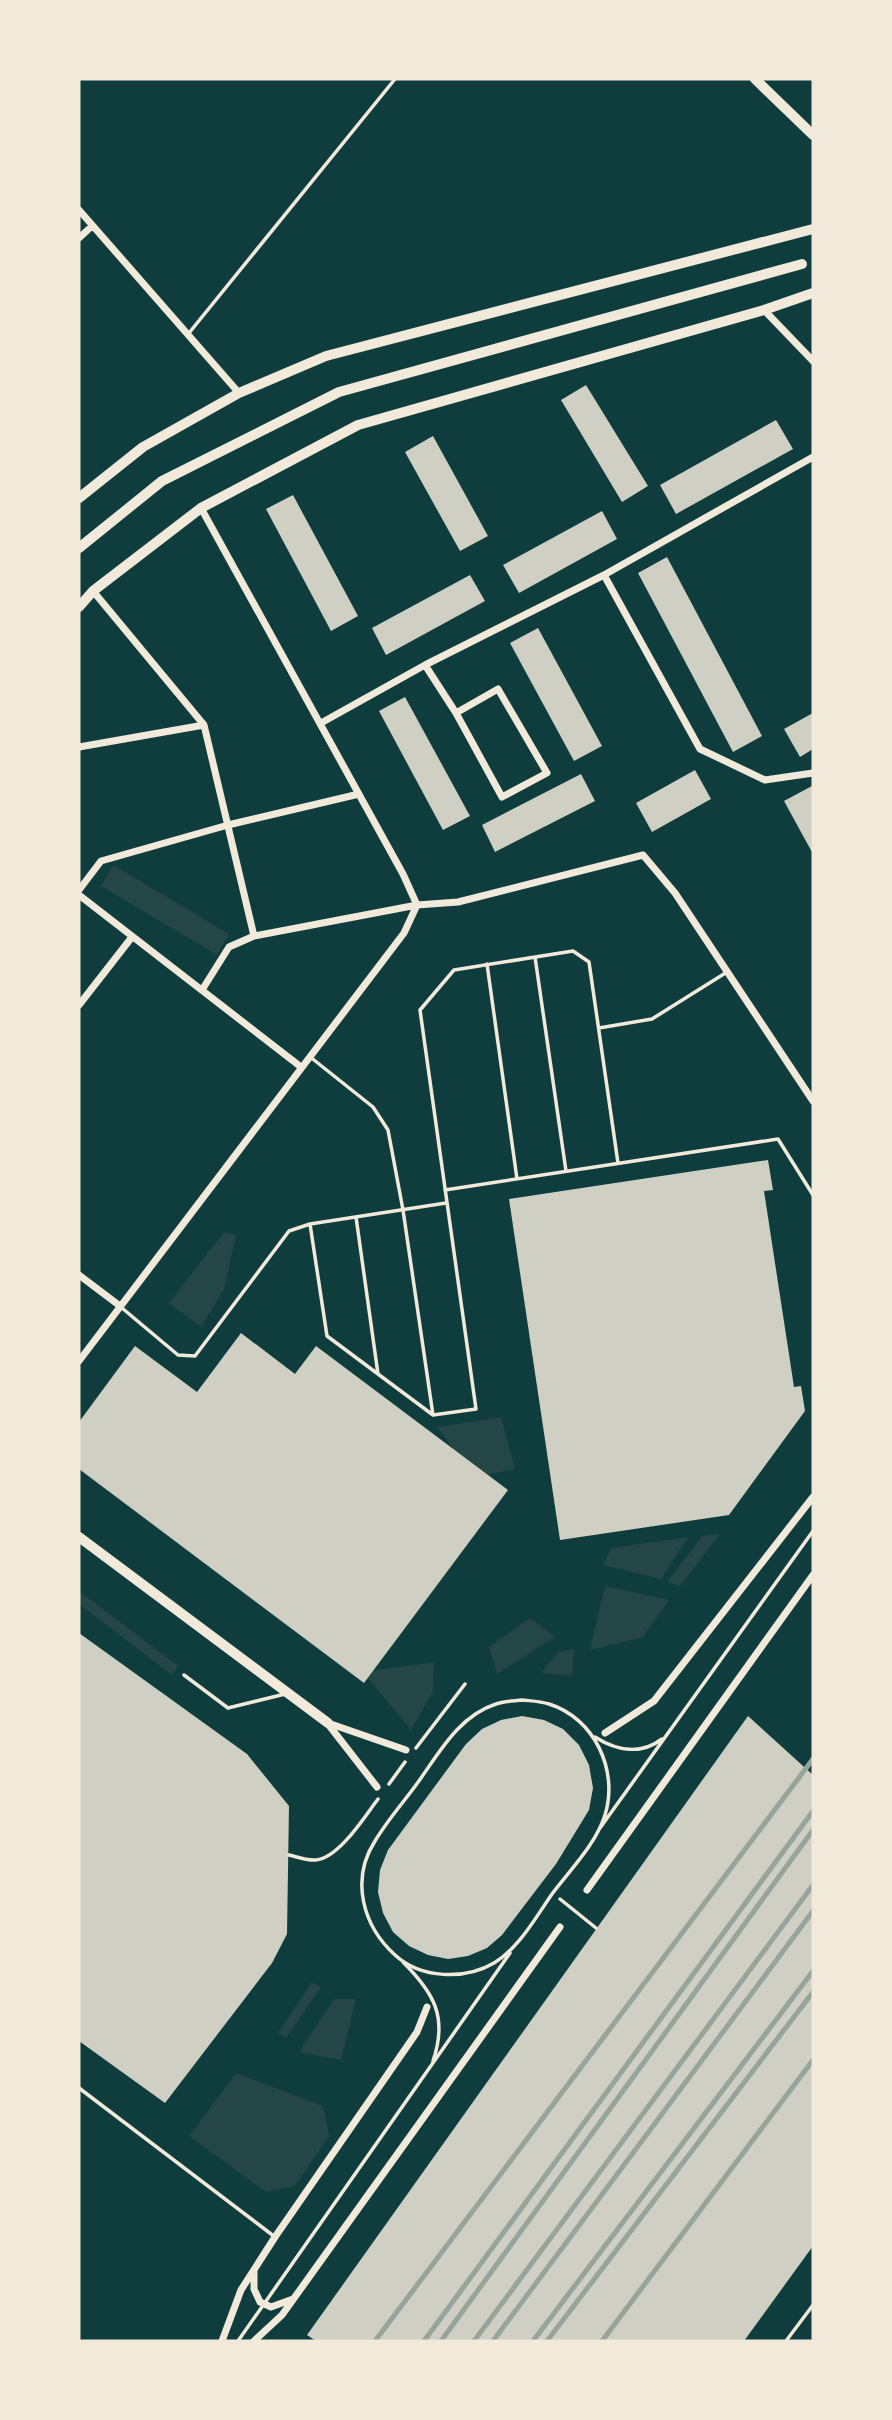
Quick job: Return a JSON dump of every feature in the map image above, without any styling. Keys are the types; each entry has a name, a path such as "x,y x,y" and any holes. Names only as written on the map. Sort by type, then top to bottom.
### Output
{"main road":[{"path":"79,498 143,447 239,393 326,356 813,229"},
{"path":"79,548 162,481 339,391 802,264"},
{"path":"79,607 93,591 201,508 358,425 764,310 813,293"}],"street":[{"path":"754,79 813,135"},
{"path":"79,210 239,393"},
{"path":"79,238 92,226"},
{"path":"764,310 813,361"},
{"path":"321,723 425,665 604,575 813,457"},
{"path":"79,1360 404,933 417,905 321,723 201,508"},
{"path":"604,575 699,749 765,780 813,774"},
{"path":"93,591 204,725 254,936"},
{"path":"425,665 456,713 502,797 547,773 498,690 456,713"},
{"path":"79,747 204,725"},
{"path":"301,1068 79,893 101,861 228,825 359,794"},
{"path":"202,990 229,947 254,936 417,905 458,902 643,855 676,893 813,1101"},
{"path":"79,1005 132,937"},
{"path":"79,1275 120,1306"},
{"path":"605,1733 654,1701 813,1497"},
{"path":"79,1537 328,1723 377,1787"},
{"path":"587,1889 813,1575"},
{"path":"328,1723 406,1750"},
{"path":"254,2341 282,2315 560,1927"},
{"path":"222,2341 241,2290 418,2032 427,2007"},
{"path":"254,2269 254,2289 260,2302 271,2307 293,2299"}],"lane":[{"path":"187,334 396,79"},
{"path":"310,1224 327,1336 433,1415 476,1409 420,1010 454,970 573,951 589,962 618,1163"},
{"path":"535,957 566,1171"},
{"path":"487,964 517,1178"},
{"path":"599,1028 652,1019 729,971"},
{"path":"309,1056 373,1107 388,1130 403,1210 433,1415"},
{"path":"445,1189 778,1139 813,1195"},
{"path":"120,1306 178,1354 195,1356 289,1231 310,1224 446,1203"},
{"path":"356,1217 378,1374"},
{"path":"238,2341 514,1946 813,1531"},
{"path":"184,1675 228,1708 288,1694"},
{"path":"431,2066 439,2042 440,2020 432,1997 418,1978 380,1942 367,1919 362,1893 364,1866 373,1842 454,1733 472,1715 496,1704 522,1700 548,1704 572,1716 608,1746 625,1750 643,1749 667,1735"},
{"path":"592,1735 605,1760 610,1788 605,1815 593,1839"},
{"path":"400,1960 423,1971 447,1975 472,1972 495,1962 514,1946"},
{"path":"79,2088 275,2237"}],"path":[{"path":"419,1744 465,1684"},
{"path":"392,1780 405,1762"},
{"path":"289,1855 315,1861 325,1857 354,1830 379,1798"},
{"path":"553,1893 596,1928"},
{"path":"786,2341 813,2305"}],"shaded area":[{"path":"113,865 229,934 217,955 101,886"},
{"path":"224,1232 236,1235 224,1289 201,1327 169,1303"},
{"path":"501,1417 515,1469 475,1477 437,1427"},
{"path":"720,1534 680,1586 667,1582 702,1536"},
{"path":"688,1537 661,1579 603,1565 611,1548"},
{"path":"605,1586 669,1600 643,1637 590,1650"},
{"path":"79,1591 178,1666 172,1675 79,1604"},
{"path":"530,1618 555,1637 497,1674 489,1647"},
{"path":"574,1649 572,1676 541,1673 558,1652"},
{"path":"434,1662 433,1692 411,1730 363,1672"},
{"path":"312,1982 321,1987 286,2038 278,2033"},
{"path":"334,1999 356,1999 341,2060 299,2052"},
{"path":"236,2073 323,2106 329,2136 295,2186 266,2192 189,2136"}],"building":[{"path":"586,385 648,486 622,502 561,400"},
{"path":"776,420 793,449 676,514 660,485"},
{"path":"433,436 488,536 460,551 405,452"},
{"path":"293,495 358,616 331,631 266,509"},
{"path":"602,511 617,539 519,593 503,565"},
{"path":"667,557 762,736 733,752 638,573"},
{"path":"470,575 485,601 386,655 372,628"},
{"path":"538,628 602,746 574,761 510,643"},
{"path":"405,697 470,816 443,830 379,711"},
{"path":"813,713 813,749 800,757 784,729"},
{"path":"695,770 711,799 652,832 636,803"},
{"path":"581,774 595,801 495,852 482,825"},
{"path":"812,786 813,788 813,854 784,801"},
{"path":"768,1160 773,1190 764,1191 794,1387 801,1386 805,1411 729,1515 560,1540 509,1199"},
{"path":"241,1333 295,1374 316,1346 508,1490 364,1683 79,1469 79,1422 135,1346 197,1392"},
{"path":"79,1633 247,1754 289,1806 287,1934 272,1963 165,2103 79,2041"},
{"path":"522,1716 544,1720 563,1729 579,1745 589,1765 593,1788 589,1810 556,1864 502,1935 487,1948 468,1956 448,1959 428,1955 409,1946 393,1932 383,1913 378,1892 380,1870 388,1850 466,1744 482,1729 501,1720"},
{"path":"748,1716 813,1775 813,2246 744,2341 316,2341 307,2335"}],"railway":[{"path":"375,2341 813,1759"},
{"path":"424,2341 813,1811"},
{"path":"441,2341 813,1830"},
{"path":"474,2341 813,1885"},
{"path":"493,2341 813,1911"},
{"path":"533,2341 813,1971"},
{"path":"547,2341 813,1992"},
{"path":"602,2341 813,2060"}]}
